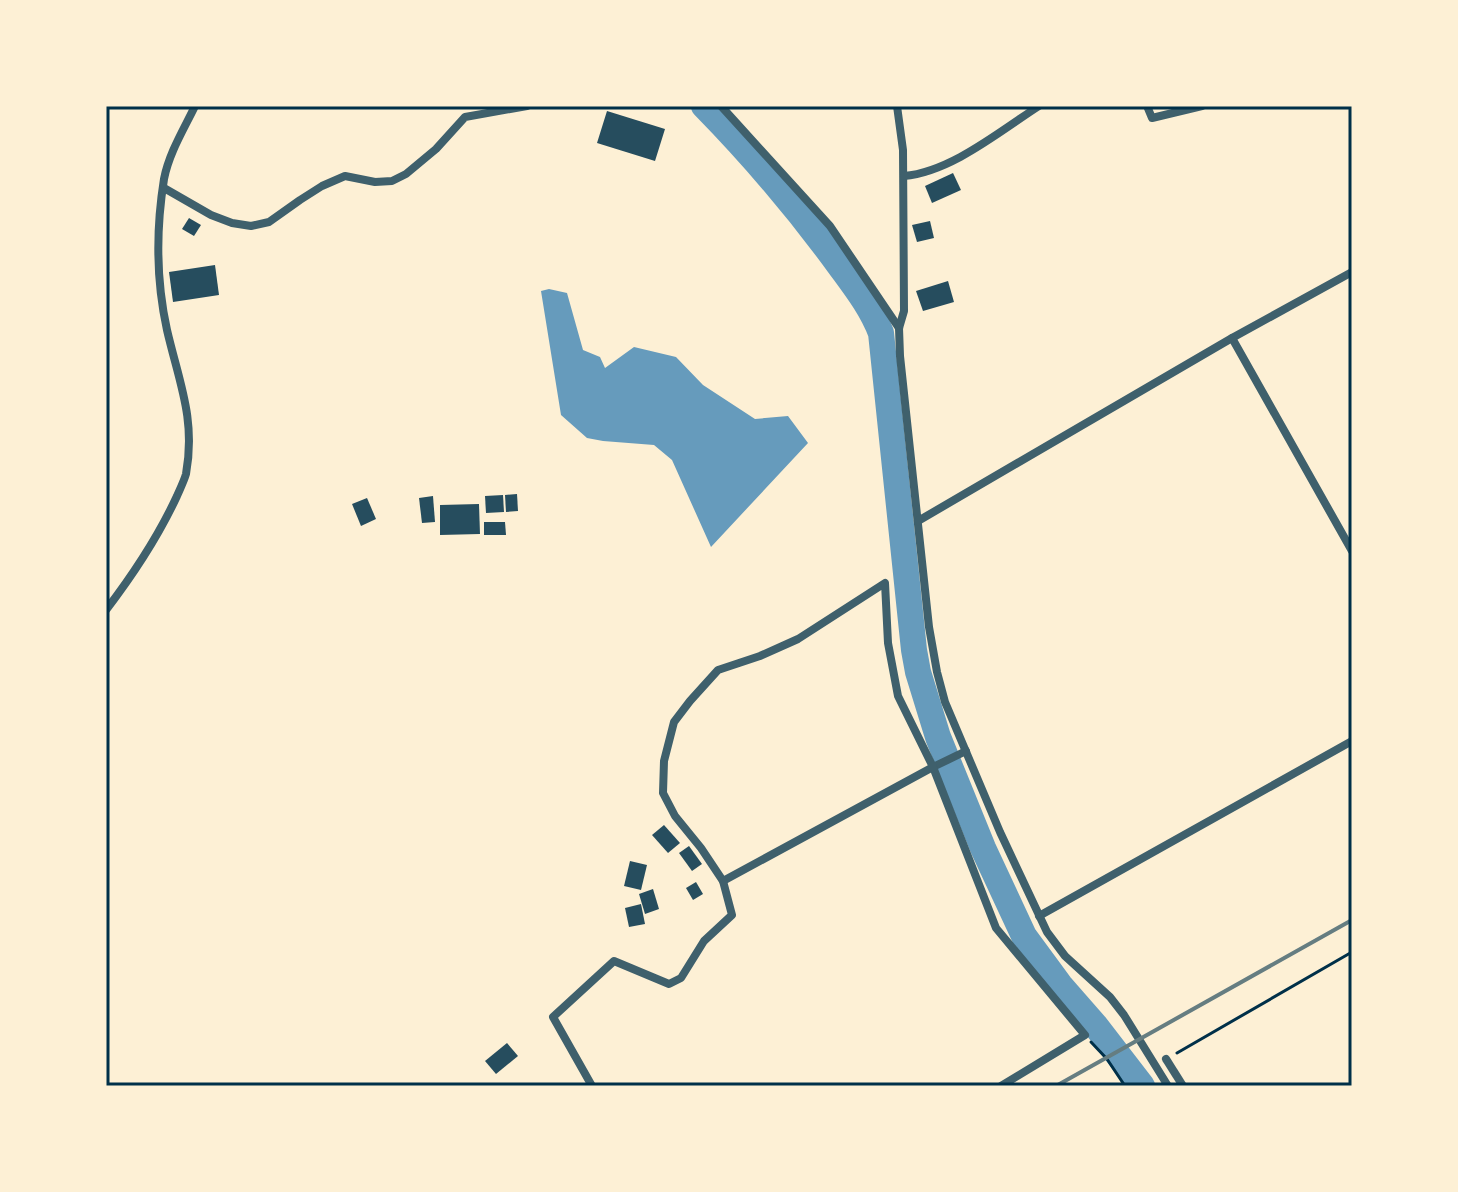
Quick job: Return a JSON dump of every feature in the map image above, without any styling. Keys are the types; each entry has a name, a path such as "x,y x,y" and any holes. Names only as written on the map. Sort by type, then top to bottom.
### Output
{"street":[{"path":"106,610 166,520 186,477 190,429 159,283 157,232 164,178 195,106"},
{"path":"164,188 211,215 232,223 251,226 269,222 322,186 345,176 384,182 406,174 436,149 465,117 527,106"},
{"path":"721,106 830,226 899,328"},
{"path":"897,106 904,176 904,311 899,328 929,627 945,702 961,753 1047,932 1065,956 1110,997 1168,1086"},
{"path":"904,176 948,165 1039,106"},
{"path":"1147,106 1152,118 1202,106"},
{"path":"918,521 1232,338 1352,272"},
{"path":"1232,338 1352,551"},
{"path":"592,1086 553,1017 614,961 669,984 681,978 704,941 732,915 723,881 675,816 663,793 664,761 674,722 718,670 798,639 885,583 888,643 898,696 935,766 996,928 1085,1035 1001,1086"},
{"path":"1039,916 1352,741"},
{"path":"723,881 961,753"},
{"path":"1166,1059 1183,1086"}],"path":[{"path":"1166,1059 1352,952"},
{"path":"1085,1035 1107,1059 1125,1086"}],"water":[{"path":"549,289 567,293 583,350 600,357 605,368 634,347 676,357 703,385 755,419 788,416 808,443 711,547 672,460 654,445 587,438 561,415 541,291"}],"building":[{"path":"607,111 665,129 655,161 597,143"},
{"path":"953,173 961,190 932,203 925,186"},
{"path":"189,218 201,225 194,236 182,229"},
{"path":"930,221 934,238 917,242 912,225"},
{"path":"215,265 219,295 173,302 169,272"},
{"path":"948,281 954,302 923,311 916,291"},
{"path":"517,494 518,511 506,512 505,495"},
{"path":"503,495 504,512 486,513 485,496"},
{"path":"433,496 435,522 422,523 419,498"},
{"path":"367,498 376,519 361,526 352,504"},
{"path":"479,504 480,534 440,535 440,505"},
{"path":"484,522 505,522 506,535 484,535"},
{"path":"664,825 680,843 668,853 652,835"},
{"path":"689,846 702,864 692,871 679,853"},
{"path":"630,861 647,865 641,890 624,886"},
{"path":"696,882 703,894 693,900 686,888"},
{"path":"653,889 659,909 645,914 639,894"},
{"path":"641,904 645,924 629,927 625,908"},
{"path":"507,1043 518,1056 496,1074 485,1061"}],"waterway":[{"path":"704,106 808,224 857,289 877,324 881,333 914,650 938,737 983,848 1024,936 1142,1086"}],"railway":[{"path":"1056,1086 1352,920"}]}
